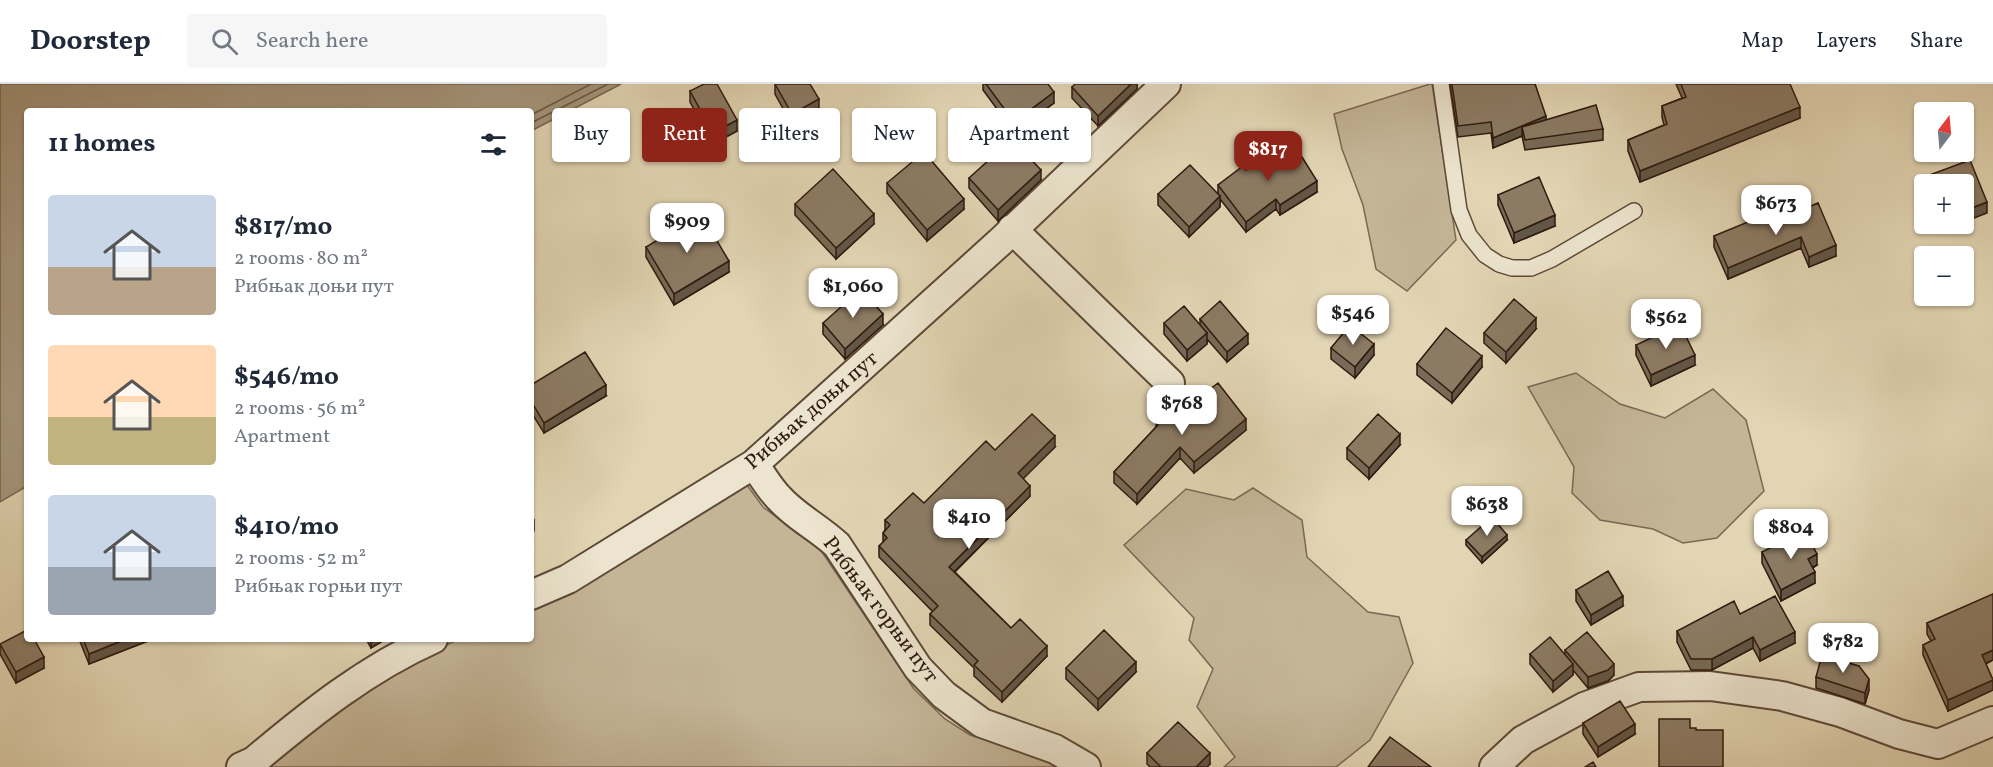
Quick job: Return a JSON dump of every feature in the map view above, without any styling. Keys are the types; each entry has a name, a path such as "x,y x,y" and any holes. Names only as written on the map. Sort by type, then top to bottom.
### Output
{"street":[{"name":"Рибњак доњи пут","path":"534,594 568,579 754,464 1012,229 1166,84"},
{"path":"1012,229 1170,382"},
{"name":"Рибњак горњи пут","path":"754,464 778,498 800,518 822,531 837,545 918,668 944,695 982,723 1055,749 1086,767"},
{"path":"241,767 254,761 352,684 381,665 427,642"},
{"path":"1494,767 1523,740 1584,707 1639,687 1710,686 1782,696 1840,712 1899,734 1938,744 1993,721"}],"lane":[{"path":"1441,84 1459,210 1469,235 1485,255 1498,264 1512,268 1531,268 1552,259 1634,211"}],"shaded area":[{"path":"1432,84 1456,240 1407,291 1376,269 1363,205 1342,149 1334,114"},
{"path":"1576,373 1620,404 1665,418 1713,389 1746,420 1764,491 1717,538 1683,543 1653,529 1600,520 1572,493 1574,467 1528,387"},
{"path":"747,485 763,507 818,546 914,689 945,719 970,735 1009,746 1059,767 260,767 313,723 430,652 453,642 534,642 534,608 587,582 668,535"},
{"path":"1253,488 1302,520 1307,557 1368,612 1399,617 1413,663 1370,740 1336,767 1224,767 1235,757 1197,707 1213,669 1189,640 1194,618 1124,545 1186,489 1234,500"}],"water":[{"path":"0,84 621,84 575,108 552,108 552,120 534,129 534,108 24,108 24,488 0,502"}],"building":[{"path":"704,84 717,84 737,120 727,125 727,108 699,108 690,91"},
{"path":"775,84 810,84 819,99 803,108 789,108"},
{"path":"986,84 1048,84 1054,92 1033,108 1004,108"},
{"path":"1075,84 1131,84 1098,116 1072,87"},
{"path":"1452,84 1535,84 1546,116 1493,138 1491,122 1458,126"},
{"path":"1681,84 1790,84 1800,107 1640,171 1628,140 1667,124 1662,106 1686,97"},
{"path":"1596,105 1603,129 1525,140 1522,127"},
{"path":"1292,141 1317,181 1280,205 1276,199 1246,222 1218,185 1243,166 1246,170"},
{"path":"912,162 933,162 964,199 927,230 887,183"},
{"path":"987,162 1034,162 1041,170 998,210 969,178"},
{"path":"1965,162 1971,162 1987,202 1974,207 1974,174 1932,174"},
{"path":"1190,165 1220,196 1189,227 1158,194"},
{"path":"833,169 874,214 836,248 795,204"},
{"path":"1539,177 1555,215 1514,233 1498,195"},
{"path":"1818,203 1836,245 1809,257 1801,237 1728,268 1714,236 1765,215 1770,224"},
{"path":"701,214 729,261 674,294 646,247"},
{"path":"861,289 883,314 845,349 823,323"},
{"path":"1514,299 1536,318 1506,352 1484,333"},
{"path":"1220,301 1248,334 1227,352 1200,319"},
{"path":"1184,306 1207,333 1187,350 1164,323"},
{"path":"1680,324 1695,355 1651,375 1636,345"},
{"path":"1350,325 1374,344 1355,367 1331,348"},
{"path":"1446,328 1482,356 1452,393 1417,364"},
{"path":"585,352 606,385 544,423 534,406 534,383"},
{"path":"1218,383 1246,419 1194,462 1180,447 1137,494 1114,472 1158,425 1156,423 1176,404 1183,410"},
{"path":"1032,414 1055,436 1018,473 1030,486 949,567 1011,628 1020,619 1047,646 1002,692 974,665 978,661 930,614 938,606 879,546 887,538 883,533 890,525 885,520 913,493 924,503 986,441 995,450"},
{"path":"1378,414 1400,434 1369,468 1347,448"},
{"path":"1492,517 1507,535 1482,557 1466,540"},
{"path":"1806,533 1817,554 1808,559 1815,572 1781,590 1762,552 1795,535 1797,537"},
{"path":"1608,571 1623,596 1591,615 1576,590"},
{"path":"1993,594 1993,650 1982,655 1993,680 1948,700 1923,645 1935,639 1927,623"},
{"path":"1775,596 1795,632 1760,650 1753,637 1712,659 1691,659 1677,631 1734,601 1740,614"},
{"path":"1104,630 1136,662 1098,699 1066,668"},
{"path":"24,632 24,642 36,642 44,657 16,672 0,644"},
{"path":"1587,632 1614,664 1608,670 1588,677 1565,650"},
{"path":"1550,637 1573,664 1553,681 1530,654"},
{"path":"84,642 119,642 89,654"},
{"path":"1822,655 1859,666 1869,679 1865,693 1816,677"},
{"path":"1620,701 1635,724 1598,747 1583,723"},
{"path":"1659,719 1690,719 1690,728 1696,728 1696,730 1723,730 1723,767 1659,767"},
{"path":"1178,722 1210,753 1196,767 1161,767 1147,753"},
{"path":"1390,737 1431,767 1368,767"},
{"path":"1593,762 1596,767 1585,767"}]}
